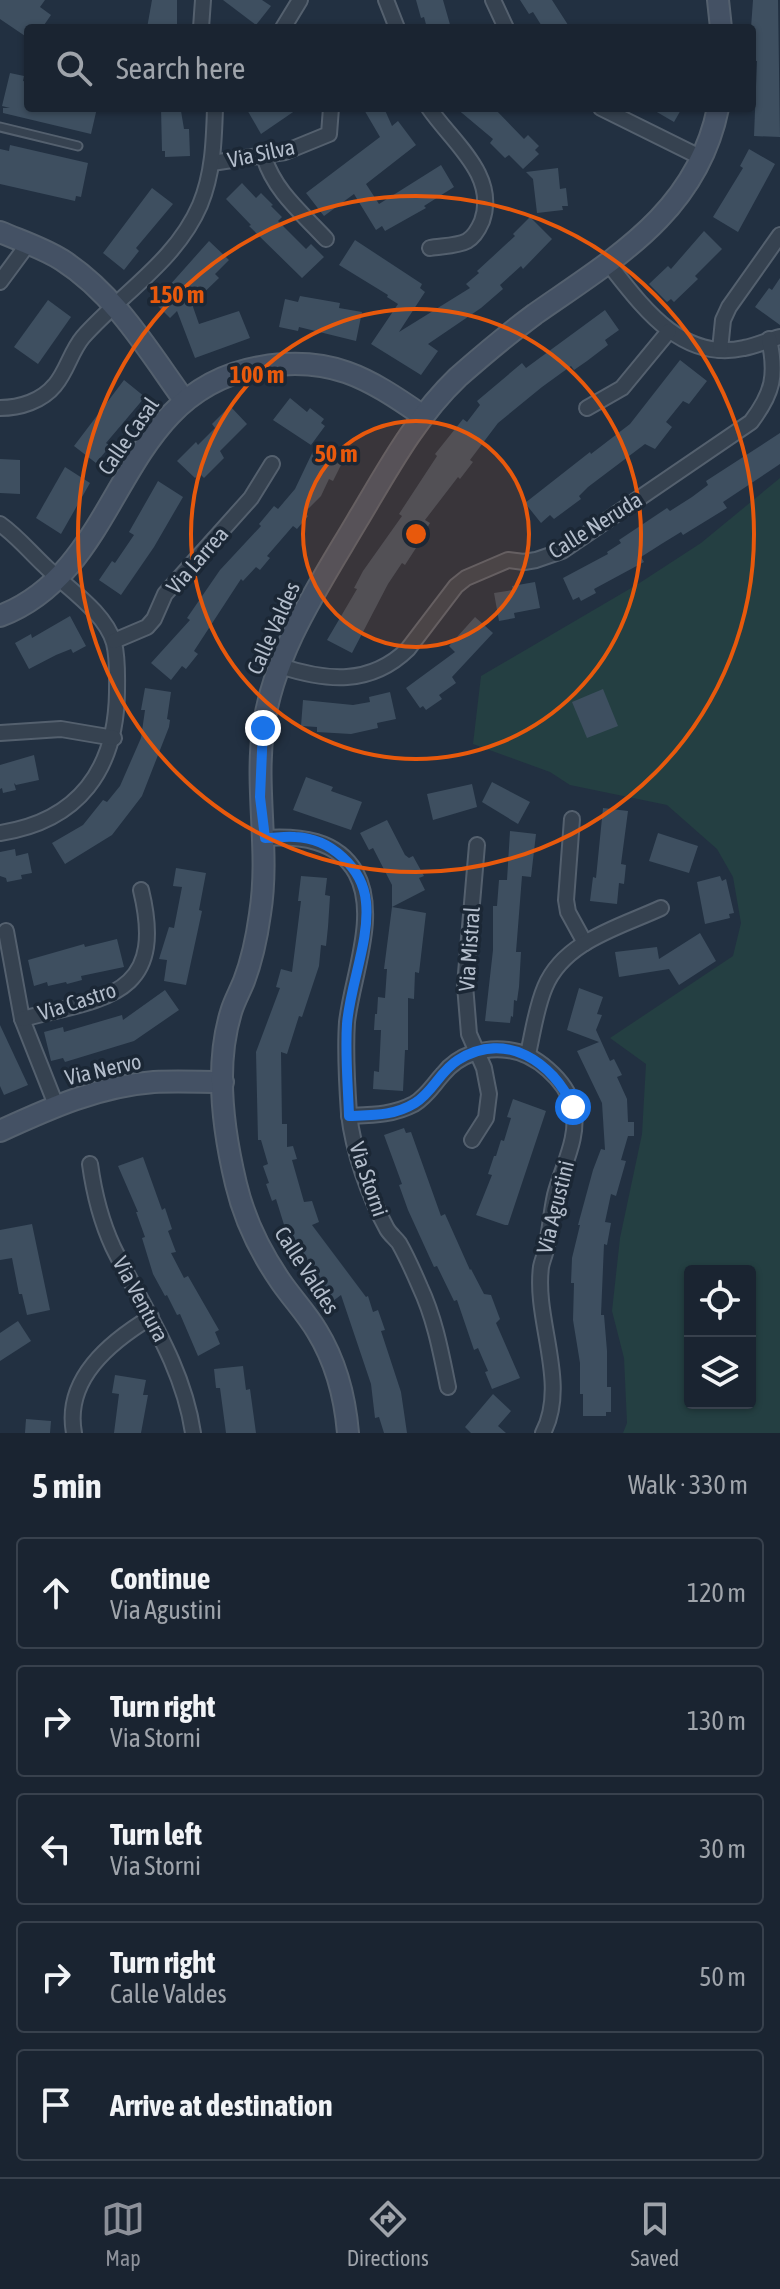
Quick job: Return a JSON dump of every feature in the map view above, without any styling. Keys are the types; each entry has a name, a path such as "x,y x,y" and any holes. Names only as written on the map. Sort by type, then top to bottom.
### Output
{"street":[{"path":"201,24 203,0"},
{"path":"285,24 300,0"},
{"path":"386,0 395,24"},
{"path":"493,0 504,24"},
{"path":"718,0 721,24"},
{"path":"0,408 34,401 55,385 82,339 168,256 199,207 212,163 215,112"},
{"name":"Via Silva","path":"212,163 285,152 329,134 331,112"},
{"path":"430,248 467,242 479,229 485,212 479,173 432,112"},
{"path":"609,112 702,158"},
{"name":"Calle Valdes","path":"348,1433 342,1389 332,1360 316,1329 278,1278 248,1219 230,1157 223,1108 224,1044 231,1010 245,978 260,914 265,838 260,797 263,728 280,666 312,595 423,416 488,349 643,237 669,211 702,158 717,112"},
{"path":"264,157 278,188 326,239"},
{"path":"0,232 62,260 115,305 184,400"},
{"path":"720,350 723,320 729,307 780,235"},
{"path":"0,282 28,244"},
{"path":"608,263 649,314 687,343 720,350 744,348 775,338"},
{"path":"587,408 622,388 669,331"},
{"name":"Calle Neruda","path":"280,666 315,677 353,678 370,673 399,658 456,586 466,578 508,560 524,562 549,556 589,533 751,422 764,404 772,383 775,338"},
{"name":"Calle Casal","path":"0,616 39,596 59,579 84,548 141,451 161,424 184,400 212,383 244,370 289,362 334,367 379,385 423,416"},
{"name":"Via Larrea","path":"114,641 147,627 165,594 251,498 272,464"},
{"path":"0,524 92,609 114,641 117,673 114,738 98,773 71,803 32,825 0,833"},
{"path":"0,733 61,729 114,738"},
{"path":"572,819 566,900 568,912 585,943"},
{"name":"Via Storni","path":"265,838 297,837 326,846 355,871 362,887 366,903 364,930 347,1024 349,1116 369,1188 388,1230 399,1243 433,1318 448,1387"},
{"name":"Via Mistral","path":"472,1140 486,1118 489,1094 484,1068 469,1034 465,985 477,845"},
{"name":"Via Castro","path":"22,1019 96,1000 116,993 129,983 139,971 146,951 148,919 141,890"},
{"path":"349,1116 385,1115 416,1102 430,1092 457,1060 475,1052 508,1050 528,1054 540,1002 560,963 585,943 661,908"},
{"path":"6,931 22,1019 56,1105"},
{"name":"Via Agustini","path":"528,1054 566,1091 573,1107 574,1123 541,1266 541,1319 553,1381 553,1403 543,1433"},
{"name":"Via Nervo","path":"0,1131 56,1105 105,1090 153,1082 223,1082"},
{"name":"Via Ventura","path":"90,1164 94,1192 112,1246 180,1378 193,1433"},
{"path":"74,1433 74,1405 87,1370 123,1334 151,1317"}],"lane":[{"path":"0,127 78,146"}],"green space":[{"path":"780,478 780,1433 623,1433 627,1423 624,1358 612,1311 620,1238 642,1134 646,1064 610,1038 733,956 741,923 733,877 717,849 667,805 570,785 550,772 473,744 481,676 638,584 701,543"}],"building":[{"path":"0,0 45,0 40,7 51,15 45,24 24,24 24,35 0,19"},
{"path":"152,0 177,0 177,24 148,24"},
{"path":"223,0 262,0 271,6 255,24"},
{"path":"416,0 443,0 450,24 426,24 424,17 421,18"},
{"path":"520,0 552,0 567,24 540,24 533,12 529,14"},
{"path":"753,0 778,0 780,137 754,136 757,61 756,24 751,24"},
{"path":"10,73 24,76 24,112 96,112 91,134 3,113 3,108 10,108 2,106"},
{"path":"161,112 181,112 184,129 189,129 190,156 165,157 165,151 162,151"},
{"path":"248,112 293,112 261,134"},
{"path":"365,112 386,112 392,126 398,121 416,145 366,184 379,204 441,165 454,187 424,206 426,208 385,231 382,226 376,230 354,194 324,216 306,193 380,137"},
{"path":"461,112 498,112 524,139 528,135 539,146 535,150 539,154 523,169 509,155 505,158 490,143 493,139"},
{"path":"657,112 680,112 674,122"},
{"path":"10,145 88,163 81,197 76,196 75,201 0,184 0,149 9,151"},
{"path":"749,149 775,164 738,232 713,217 743,168 740,166"},
{"path":"558,168 560,189 566,188 568,206 562,206 563,210 537,213 533,179 526,172"},
{"path":"242,183 256,198 261,193 273,205 282,217 278,221 306,249 311,244 324,257 302,278 226,199"},
{"path":"152,188 173,204 136,248 139,251 124,270 103,253"},
{"path":"530,217 552,239 523,269 521,266 500,285 503,289 481,308 428,344 438,351 421,375 371,344 398,304 339,265 355,240 422,284 420,288 425,292 399,332 470,288 466,284"},
{"path":"704,231 722,249 695,276 698,279 674,302 671,299 667,302 649,284 668,266 671,269"},
{"path":"209,241 229,260 215,274 219,278 192,304 199,324 239,311 250,338 195,358 177,311 170,318 151,299 166,283 169,286"},
{"path":"780,278 780,325 755,307"},
{"path":"300,296 340,303 339,308 362,312 356,341 299,327 298,331 279,327 285,299 298,302"},
{"path":"48,300 71,317 38,364 14,347"},
{"path":"605,310 619,330 605,340 608,345 574,370 571,366 498,423 470,460 473,462 425,520 430,523 405,565 402,563 388,584 352,653 327,640 357,589 354,588 363,571 402,516 399,514 437,456 435,454 463,419 467,422 480,405 477,401 522,363 526,368"},
{"path":"680,360 707,381 689,404 683,401 666,422 672,427 655,449 645,444 588,487 579,496 581,499 554,519 550,515 541,523 525,503 630,424"},
{"path":"124,380 145,397 106,443 110,446 96,463 74,446"},
{"path":"290,398 307,412 310,408 324,419 321,423 325,426 311,445 273,420"},
{"path":"230,406 247,424 220,451 224,458 204,478 200,474 195,478 177,461 215,428 212,424"},
{"path":"780,433 780,464 723,502 727,508 641,557 644,562 594,589 596,593 581,601 579,597 573,600 563,578 608,554 621,543 619,540 667,508 670,511 692,497 708,485 706,481"},
{"path":"315,447 339,459 337,463 341,465 333,481 329,479 321,496 304,513 308,516 297,529 293,526 267,556 270,558 260,570 256,567 243,581 241,579 194,651 198,654 186,669 182,666 171,680 151,663 190,620 187,618 220,570 261,526 259,524 274,506 278,509 295,489"},
{"path":"0,459 20,460 20,494 0,493"},
{"path":"65,467 90,483 61,534 36,518"},
{"path":"158,481 183,497 121,595 99,580 134,535 129,532"},
{"path":"535,582 540,608 514,613 515,618 499,621 494,593"},
{"path":"70,616 86,646 73,653 71,649 56,655 29,669 15,643 31,634 32,638"},
{"path":"475,617 493,633 452,677 456,683 439,695 442,699 426,710 423,706 420,708 406,688 455,652 449,646"},
{"path":"145,688 171,692 167,719 170,720 169,727 142,796 112,835 65,864 52,843 83,825 103,800 107,802 120,786 141,738"},
{"path":"603,689 618,726 587,738 572,702"},
{"path":"390,692 396,719 377,723 378,728 351,734 317,732 317,727 301,726 303,700 353,705 370,702 369,697"},
{"path":"34,755 39,780 14,783 16,790 3,793 0,789 0,765"},
{"path":"306,777 333,787 331,791 362,802 351,830 293,810"},
{"path":"492,782 530,802 518,824 482,802"},
{"path":"472,784 477,807 433,820 427,794"},
{"path":"603,808 628,811 621,864 626,865 624,884 619,883 617,904 590,901 593,877 596,878"},
{"path":"387,820 405,855 409,858 413,856 424,876 419,878 425,890 392,907 392,885 373,848 369,850 360,833"},
{"path":"510,831 536,834 531,877 522,876 516,952 521,952 519,987 510,1023 485,1021 493,950 493,906 497,906 499,880 507,880"},
{"path":"658,833 698,846 689,873 649,861"},
{"path":"15,849 16,856 28,853 32,873 7,882 0,876 0,852"},
{"path":"176,868 206,873 199,910 202,911 186,985 164,981 167,960 159,959 169,927 174,928 182,887 173,886"},
{"path":"301,876 327,878 325,895 330,896 328,927 326,946 321,945 319,966 302,1017 299,1016 287,1054 281,1052 282,1124 287,1124 287,1147 293,1146 297,1159 292,1160 304,1202 312,1201 319,1222 312,1225 368,1296 373,1312 378,1310 385,1330 381,1331 401,1392 407,1433 384,1433 379,1417 375,1418 371,1384 341,1295 333,1301 290,1244 276,1199 272,1201 266,1184 269,1183 263,1166 268,1164 261,1140 258,1140 256,1052 280,988 276,987 281,969 292,972"},
{"path":"720,876 722,881 726,879 734,913 729,914 730,918 705,924 697,882"},
{"path":"392,907 426,913 419,973 415,972 414,999 408,998 408,1050 405,1050 403,1091 373,1089 374,1071 379,1072 381,1030 374,1030 375,1014 378,997 385,998 387,969 384,969"},
{"path":"700,933 716,961 679,985 669,969 619,977 615,952 657,947 659,959"},
{"path":"117,939 124,967 81,976 82,980 67,984 48,986 47,982 34,986 28,960 84,944 85,947"},
{"path":"579,988 603,997 597,1014 602,1015 596,1030 610,1061 614,1059 622,1075 617,1077 627,1099 628,1122 634,1122 634,1136 628,1136 621,1160 626,1161 616,1196 611,1194 605,1222 611,1223 607,1245 604,1244 601,1315 604,1315 607,1351 607,1387 611,1387 611,1412 606,1412 606,1416 583,1416 580,1363 573,1320 572,1258 578,1225 593,1170 601,1149 605,1150 602,1103 577,1051 599,1042 567,1030"},
{"path":"165,990 179,1010 134,1041 65,1062 63,1058 51,1061 44,1032 63,1027 64,1032 122,1015 123,1020"},
{"path":"0,1025 28,1085 4,1095 0,1086"},
{"path":"513,1099 546,1111 508,1225 505,1225 476,1215 492,1175 488,1174 494,1156 501,1140 504,1141"},
{"path":"404,1128 406,1133 411,1132 441,1216 445,1214 484,1294 491,1295 500,1319 496,1323 520,1378 492,1389 485,1372 488,1371 478,1348 474,1350 457,1300 454,1301 437,1266 434,1267 408,1210 384,1135"},
{"path":"143,1157 172,1229 168,1231 176,1252 171,1253 219,1330 215,1332 220,1344 198,1356 180,1314 177,1315 153,1274 138,1212 118,1166"},
{"path":"32,1224 50,1310 27,1315 12,1258 0,1260 0,1230"},
{"path":"18,1321 31,1341 0,1361 0,1333"},
{"path":"243,1366 246,1390 250,1389 256,1433 226,1433 214,1369"},
{"path":"115,1375 146,1380 143,1395 148,1395 141,1433 114,1433 119,1394 112,1393"},
{"path":"493,1394 511,1411 498,1426 506,1433 471,1433 465,1427"},
{"path":"26,1419 51,1421 50,1433 25,1433"}],"route":[{"path":"263,728 260,797 265,838 297,837 326,846 355,871 366,903 347,1024 349,1116 385,1115 403,1109 430,1092 457,1060 488,1049 528,1054 555,1077 573,1107"}]}
